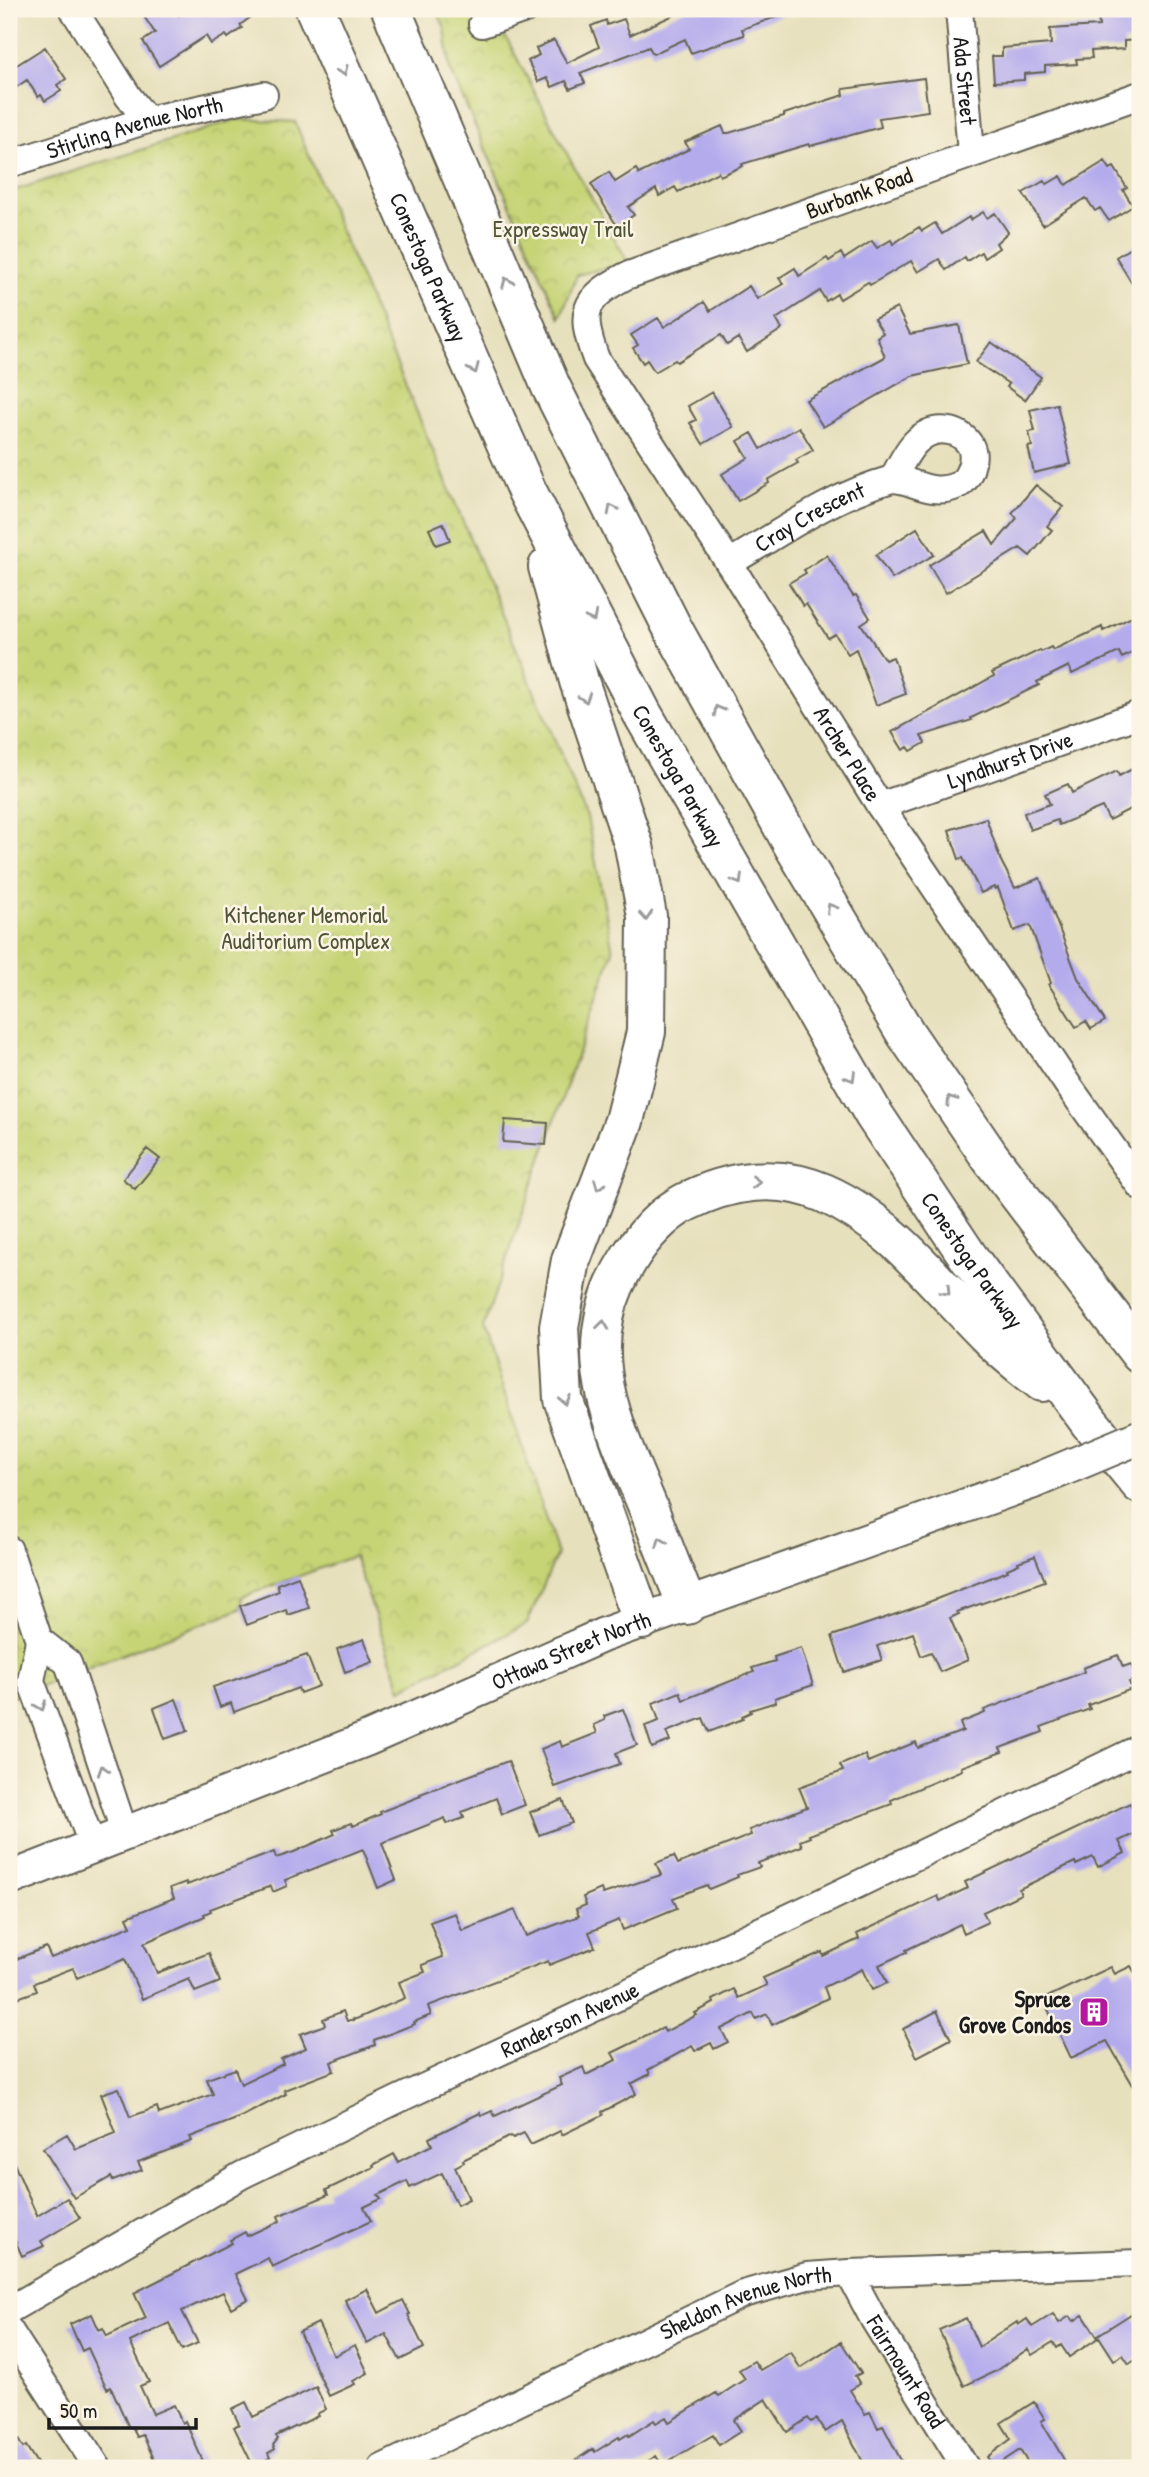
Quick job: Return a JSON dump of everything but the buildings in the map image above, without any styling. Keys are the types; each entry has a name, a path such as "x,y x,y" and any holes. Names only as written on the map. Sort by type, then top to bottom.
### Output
{"highway":[{"name":"Conestoga Parkway","path":"315,9 527,491 642,713 873,1115 969,1258 1090,1423 1140,1484"},
{"path":"391,9 551,387 673,629 793,845 899,1022 990,1157 1140,1354"},
{"path":"527,491 579,681 634,846 648,916 646,1032 624,1121 571,1260 559,1327 563,1399 642,1620"},
{"path":"990,1157 1095,1262 1140,1315"},
{"path":"687,1605 612,1421 603,1382 601,1346 606,1309 620,1272 642,1239 680,1205 706,1192 740,1182 778,1182 821,1192 852,1207 908,1250 988,1336 1090,1423"}],"main road":[{"name":"Ottawa Street North","path":"9,1879 367,1738 603,1635 1032,1482 1140,1437"}],"street":[{"path":"73,9 128,96 147,120"},
{"path":"482,24 525,9"},
{"name":"Ada Street","path":"959,9 971,153"},
{"name":"Stirling Avenue North","path":"9,164 147,120 264,95"},
{"name":"Burbank Road","path":"589,307 595,295 626,276 971,153 1136,106"},
{"name":"Archer Place","path":"589,307 586,333 596,359 729,563 880,806 1068,1085 1140,1186"},
{"name":"Cray Crescent","path":"729,563 842,496 893,479"},
{"name":"Lyndhurst Drive","path":"880,806 1140,714"},
{"path":"9,1550 39,1640 31,1681 93,1847"},
{"path":"39,1640 68,1663 125,1834"},
{"name":"Randerson Avenue","path":"9,2310 242,2175 811,1907 1140,1748"},
{"name":"Sheldon Avenue North","path":"382,2468 743,2294 807,2276 1140,2263"},
{"name":"Fairmount Road","path":"849,2273 874,2319 966,2468"},
{"path":"9,2330 98,2468"}],"green space":[{"name":"Expressway Trail","path":"436,9 486,9 508,41 628,262 577,275 560,318 450,69 445,28"},
{"name":"Kitchener Memorial Auditorium Complex","path":"238,119 295,122 587,817 613,951 483,1328 557,1554 527,1624 401,1689 354,1556 242,1597 240,1609 9,1698 9,192"},
{"path":"1140,1743 1140,1796 1118,1753"}],"place":[{"name":"Spruce Grove Condos","path":"1094,2012"}]}
